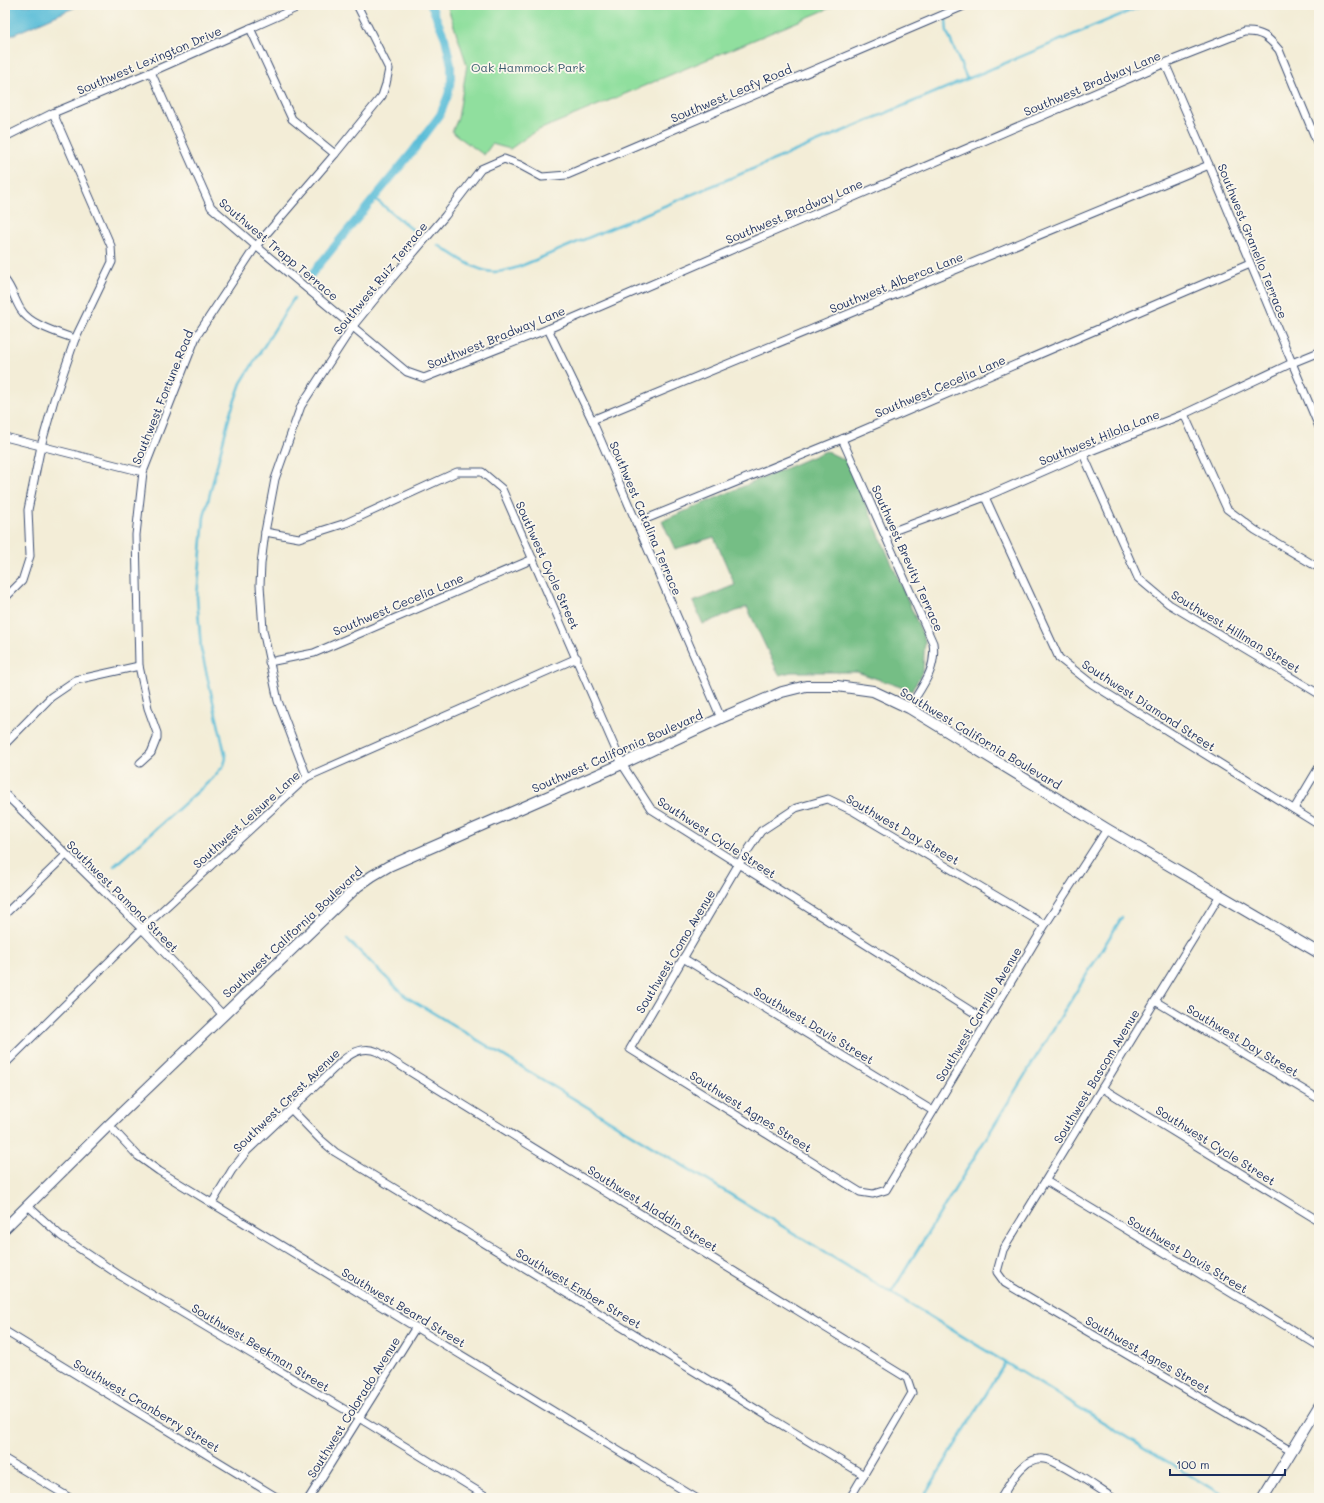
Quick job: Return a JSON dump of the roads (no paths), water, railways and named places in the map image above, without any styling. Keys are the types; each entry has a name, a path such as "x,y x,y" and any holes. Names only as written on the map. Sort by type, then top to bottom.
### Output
{"street":[{"name":"Southwest Lexington Drive","path":"5,137 52,112 151,72 302,5"},
{"name":"Southwest Fortune Road","path":"140,763 151,753 157,738 139,666 136,535 143,472 196,337 256,246 335,154 382,96 389,69 360,7 357,5"},
{"name":"Southwest Leafy Road","path":"504,159 520,165 542,177 567,174 966,5"},
{"path":"250,28 292,119 335,154"},
{"name":"Southwest Bradway Lane","path":"353,326 407,372 424,378 548,329 1165,63 1244,32 1255,31 1268,37 1279,50 1319,147"},
{"name":"Southwest Granello Terrace","path":"1165,63 1319,427"},
{"name":"Southwest Trapp Terrace","path":"151,72 211,207 353,326"},
{"path":"5,598 22,581 30,556 28,510 41,446 54,400 75,339 112,262 111,246 52,112"},
{"name":"Southwest Ruiz Terrace","path":"307,777 278,702 263,630 260,585 265,532 275,479 301,406 353,326 445,216 481,169 504,159"},
{"name":"Southwest Alberca Lane","path":"592,420 1209,165"},
{"name":"Southwest Cecelia Lane","path":"636,523 842,439 1250,264"},
{"path":"5,280 26,317 75,339"},
{"name":"Southwest Catalina Terrace","path":"548,329 592,420 721,718"},
{"name":"Southwest Hilola Lane","path":"885,534 985,497 1083,454 1184,414 1319,352"},
{"path":"1184,414 1228,509 1255,530 1318,565"},
{"path":"5,437 143,472"},
{"name":"Southwest Brevity Terrace","path":"842,439 933,643 934,659 932,668 909,708"},
{"name":"Southwest Hillman Street","path":"1083,454 1138,578 1169,604 1319,694"},
{"name":"Southwest Cycle Street","path":"265,532 299,538 346,523 457,472 482,472 502,490 577,658 622,764 650,808 987,1021"},
{"name":"Southwest Diamond Street","path":"985,497 1059,658 1092,684 1319,825"},
{"name":"Southwest Cecelia Lane","path":"269,662 314,652 533,559"},
{"name":"Southwest Leisure Lane","path":"5,1064 142,929 307,777 577,658"},
{"path":"5,744 51,697 76,680 139,666"},
{"name":"Southwest California Boulevard","path":"5,1228 223,1015 358,886 372,876 389,866 622,764 721,718 782,692 806,686 837,686 873,690 909,708 1107,829 1319,952"},
{"path":"1294,809 1319,767"},
{"name":"Southwest Pamona Street","path":"5,794 142,929 223,1015"},
{"name":"Southwest Day Street","path":"738,865 761,831 796,808 828,799 853,812 1045,925"},
{"name":"Southwest Carrillo Avenue","path":"860,1192 873,1194 886,1190 1045,925 1107,829"},
{"path":"5,914 66,855"},
{"name":"Southwest Como Avenue","path":"630,1049 738,865"},
{"name":"Southwest Bascom Avenue","path":"997,1272 1003,1250 1220,895"},
{"name":"Southwest Davis Street","path":"683,958 933,1111"},
{"name":"Southwest Day Street","path":"1155,1001 1319,1099"},
{"name":"Southwest Agnes Street","path":"630,1049 860,1192"},
{"name":"Southwest Crest Avenue","path":"212,1203 240,1159 256,1142 352,1053 359,1050 373,1050"},
{"name":"Southwest Aladdin Street","path":"373,1050 385,1055 907,1378 912,1393 864,1475"},
{"name":"Southwest Cycle Street","path":"1102,1088 1319,1221"},
{"name":"Southwest Ember Street","path":"291,1109 336,1152 864,1475"},
{"name":"Southwest Beard Street","path":"109,1125 147,1163 696,1498"},
{"name":"Southwest Davis Street","path":"1046,1181 1319,1346"},
{"name":"Southwest Beekman Street","path":"28,1206 61,1236 119,1275 359,1418 489,1498"},
{"name":"Southwest Agnes Street","path":"997,1272 1005,1283 1291,1451"},
{"name":"Southwest Colorado Avenue","path":"309,1498 416,1327"},
{"name":"Southwest Cranberry Street","path":"5,1331 278,1498"},
{"path":"1264,1498 1319,1406"},
{"path":"5,1459 70,1498"},
{"path":"1001,1498 1018,1471 1029,1462 1044,1459 1058,1464 1113,1498"},
{"path":"850,1498 864,1475"}],"water":[{"path":"5,5 80,5 5,38"}],"waterway":[{"path":"310,276 413,151 440,115 448,95 451,81 451,65 445,38 431,5"},
{"path":"438,245 472,266 487,271 494,272 518,267 1144,5"},
{"path":"946,20 947,32 967,79"},
{"path":"374,198 414,231"},
{"path":"114,866 212,779 224,765 226,758 201,649 197,597 204,517 230,414 241,383 294,298"},
{"path":"891,1293 1122,917"},
{"path":"347,939 405,996 1227,1498"},
{"path":"923,1498 1005,1363"}],"park label":[{"name":"Oak Hammock Park","path":"528,67"}]}
